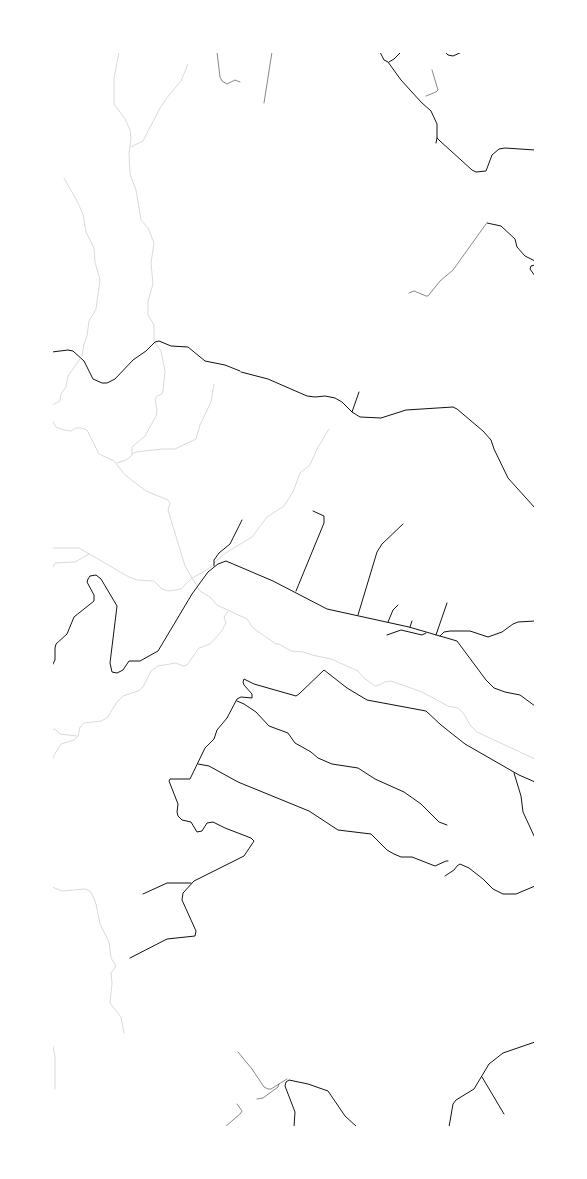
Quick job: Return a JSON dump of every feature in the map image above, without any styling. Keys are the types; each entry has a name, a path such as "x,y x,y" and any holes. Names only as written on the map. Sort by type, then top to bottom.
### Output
{"street":[{"path":"380,52 384,60 388,62 401,80 431,111 437,124 436,143"},
{"path":"388,62 394,60 401,52"},
{"path":"445,52 450,56 455,56 462,52"},
{"path":"437,138 476,172 486,171 492,155 499,149 535,150"},
{"path":"487,223 501,226 515,239 517,247 525,256 535,261"},
{"path":"535,265 531,266 530,269 535,276"},
{"path":"52,352 68,350 74,351 84,361 93,379 97,382 107,383 115,379 133,360 154,343 159,341 171,346 187,346 206,361 225,365 268,379 308,396 325,396 335,398 342,402 349,411 360,417 381,418 406,410 453,407 483,431 491,440 508,478 535,508"},
{"path":"352,412 359,392"},
{"path":"296,591 324,523 324,516 313,511"},
{"path":"214,567 214,560 218,553 230,544 242,520"},
{"path":"358,616 377,552 382,544 403,524"},
{"path":"52,666 55,660 56,644 67,634 74,617 94,601 94,596 87,582 90,576 96,575 101,579 117,606 110,663 111,670 114,673 121,672 129,661 140,661 158,651 192,594 204,577 214,567 224,561 230,561 296,591 327,608 388,622 457,641 486,680 494,688 520,695 535,706"},
{"path":"436,635 447,603"},
{"path":"388,622 393,610 398,605"},
{"path":"409,628 412,620"},
{"path":"440,636 444,632 470,631 488,637 502,632 513,624 524,621 535,621"},
{"path":"387,635 401,630 422,635 426,633"},
{"path":"130,958 167,939 195,936 196,931 181,898 183,893 191,883 243,857 254,842 251,838 212,822 207,823 202,831 197,832 191,822 183,820 176,812 178,804 169,780 189,779 205,748 214,739 217,730 227,718 236,701 239,698 252,698 252,694 244,685 244,679 254,684 296,696 300,694 324,670 347,688 367,700 426,711 444,728 465,744 514,772 535,782"},
{"path":"236,701 244,704 256,712 269,726 288,732 295,743 311,752 321,761 358,768 375,779 404,792 421,804 439,822 447,825"},
{"path":"198,764 209,766 238,782 309,811 338,830 371,834 387,850 401,857 412,857 435,866 446,861 448,862"},
{"path":"514,772 521,796 523,812 535,838"},
{"path":"446,876 460,864 469,868 493,889 503,894 516,894 535,886"},
{"path":"143,894 167,883 191,883"},
{"path":"449,1127 453,1104 456,1100 474,1089 487,1067 503,1053 535,1042"},
{"path":"481,1077 504,1114"},
{"path":"294,1127 295,1112 285,1086 288,1081 292,1080 324,1088 328,1091 345,1116 357,1127"}],"lane":[{"path":"426,96 438,90 432,70"},
{"path":"409,293 414,291 428,296 440,281 453,270 487,223"}],"path":[{"path":"217,52 220,77 222,81 227,84 236,80 240,82"},
{"path":"264,103 272,52"},
{"path":"238,1052 264,1087 268,1090 288,1078 292,1080"},
{"path":"257,1099 263,1098 278,1087 279,1083"},
{"path":"225,1127 241,1113 242,1111 237,1104"}],"waterway":[{"path":"119,52 114,78 114,104 125,119 130,130 130,174 136,190 141,220 148,228 154,243 151,263 153,284 148,301 148,315 154,325 154,341"},
{"path":"131,147 143,141 160,108 181,81 188,64"},
{"path":"64,178 83,214 86,232 94,248 95,262 100,280 96,309 89,321 82,356"},
{"path":"117,463 126,460 132,455 132,447 145,436 156,416 157,410 155,399 157,396 162,394 165,371 161,351 155,343"},
{"path":"52,405 60,401 61,394 66,387 68,376 80,359"},
{"path":"132,454 136,452 175,449 196,439 200,425 211,402 214,384"},
{"path":"52,420 56,427 64,430 71,431 76,428 87,430 99,454 114,461 125,475 146,491 168,500 170,503 168,510 185,566 200,591 210,597 217,605 247,619 253,628 276,644 279,644 291,651 303,652 331,659 358,671 364,678 375,686 391,681 422,692 448,706 458,708 477,732 535,759"},
{"path":"214,563 224,554 252,537 267,517 284,506 293,492 300,473 310,465 317,449 329,429"},
{"path":"52,548 79,548 129,577 137,580 154,581 162,589 168,591 181,589 192,578 212,566"},
{"path":"52,569 55,563 75,562 89,554"},
{"path":"52,768 53,757 61,744 74,740 78,736 80,727 84,723 101,721 107,718 117,702 123,696 138,691 143,687 151,671 158,666 176,663 183,666 187,665 199,648 210,644 221,632 226,623 224,617 228,611"},
{"path":"52,729 55,729 60,734 77,736"},
{"path":"52,887 62,891 85,889 90,891 93,896 100,924 109,942 111,958 116,966 111,973 112,983 110,1003 121,1017 124,1033"},
{"path":"52,1042 55,1056 55,1089"}]}
